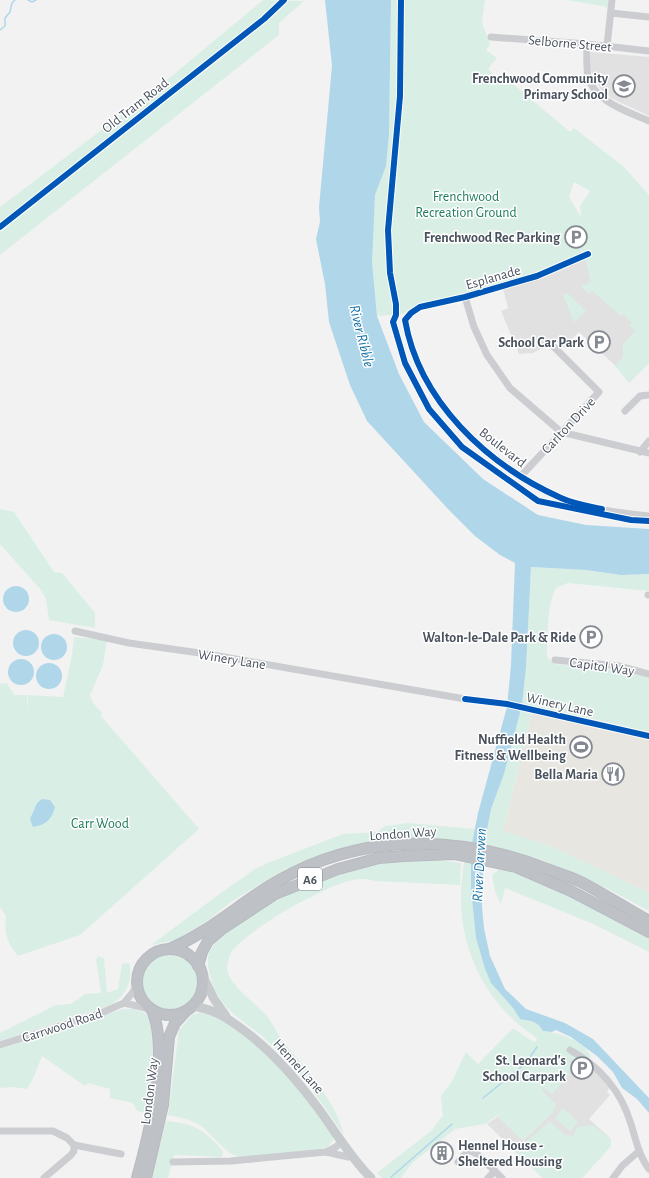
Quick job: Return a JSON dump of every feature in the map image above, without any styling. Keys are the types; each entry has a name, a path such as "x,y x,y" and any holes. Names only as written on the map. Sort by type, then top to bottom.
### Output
{"highway":[{"name":"London Way","path":"169,949 193,938 239,905 295,872 342,854 388,845 424,842 518,863 579,882 649,921"},
{"name":"London Way","path":"200,970 202,952 208,941 222,929 275,894 304,881 338,869 379,858 455,849"},
{"name":"London Way","path":"518,863 649,932"},
{"path":"169,949 186,954 200,970"},
{"name":"A6","path":"137,984 138,976 146,960 152,954 169,949"},
{"name":"A6","path":"189,1009 201,992 200,970"},
{"path":"137,984 144,1002 151,1009 160,1014 170,1015 189,1009"},
{"name":"London Way","path":"137,1178 151,1120 158,1069 158,1030 151,1009"},
{"name":"London Way","path":"146,1178 161,1117 169,1037 175,1023 189,1009"}],"main road":[{"name":"Hennel Lane","path":"200,970 214,999 227,1017 279,1061 298,1082 352,1157 371,1178"},
{"name":"Hennel Lane","path":"189,1009 205,1008 227,1017"}],"street":[{"path":"608,46 612,0"},
{"path":"611,13 649,17"},
{"name":"Selborne Street","path":"491,37 587,44 649,51"},
{"path":"587,44 587,68 589,79 596,91 608,102 649,121"},
{"name":"Esplanade","path":"406,320 411,313 420,307 465,297 537,276 588,254"},
{"path":"465,297 474,327 487,355 510,388 561,432 649,453"},
{"name":"Boulevard","path":"406,320 409,339 416,360 430,386 445,409 482,448 521,476 561,498 626,514 649,516"},
{"name":"Carlton Drive","path":"521,476 599,392 552,345"},
{"path":"625,411 640,396 649,395"},
{"path":"640,452 649,442"},
{"name":"Winery Lane","path":"75,631 129,643 207,654 465,699 508,704 649,736"},
{"name":"Capitol Way","path":"555,660 619,666 649,674"},
{"path":"137,984 133,992 124,1003 151,1009"},
{"name":"Carrwood Road","path":"0,1046 101,1013 124,1003"},
{"path":"570,1050 589,1062 608,1079 619,1093 639,1151 649,1170"},
{"path":"0,1131 53,1131 67,1138 74,1145 121,1154"},
{"path":"326,1152 336,1147 341,1142"},
{"path":"44,1178 71,1155 74,1151 74,1145"},
{"path":"458,1162 469,1150 477,1154 502,1178"},
{"path":"614,1178 622,1166 639,1151"},
{"path":"173,1162 231,1161 326,1152 352,1157"},
{"path":"488,1178 495,1171"}],"shaded area":[{"name":"Frenchwood Community Primary School","path":"591,52 649,57 649,116 611,98 601,90 590,69"},
{"path":"649,210 649,363 629,383 621,371 579,332 563,348 554,339 543,348 533,353 519,354 501,311 508,308 503,289 590,256 598,246"},
{"path":"532,713 649,736 649,893 553,847 503,832"},
{"path":"560,1049 589,1063 610,1086 607,1092 610,1095 589,1119 611,1139 611,1146 582,1178 543,1178 487,1124 503,1113 520,1098"}],"green space":[{"path":"263,0 304,1 279,23 279,35 0,255 0,207 162,84"},
{"name":"Frenchwood Recreation Ground","path":"391,0 485,0 482,23 490,44 486,50 497,58 488,69 503,83 507,79 570,132 574,128 624,167 649,195 649,363 629,383 615,366 623,357 623,344 635,331 630,326 632,323 623,314 621,316 592,291 589,294 581,286 591,282 585,258 590,256 593,251 532,278 411,313 377,316 372,262 372,240 375,195 386,166 389,134","holes":["574,182 590,191 580,206 581,217 569,197"]},
{"path":"566,0 608,0 608,7"},
{"path":"567,293 586,311 574,322 563,295"},
{"path":"0,509 14,512 54,572 62,573 95,613 95,628 49,620 46,599 41,590 0,544"},
{"path":"531,567 586,570 621,575 649,574 649,591 568,583 556,588 549,613 547,657 554,664 630,672 649,678 649,732 539,707 522,705 526,668"},
{"name":"Carr Wood","path":"74,637 107,640 103,665 90,695 93,703 102,713 101,716 199,829 80,935 18,956 7,938 5,928 6,916 0,907 0,684 7,683 14,695 27,695 28,713 28,695 63,697 72,655"},
{"path":"520,710 532,713 503,831 553,847 649,893 649,911 610,890 544,861 484,845 491,809 504,774"},
{"path":"408,823 475,829 472,843 446,840 408,839 378,843 311,860 291,868 287,868 231,902 210,919 180,939 151,945 255,869 343,834 377,832 385,826"},
{"path":"432,859 461,863 460,885 375,881 367,879 349,881 323,891 278,915 236,946 229,958 227,968 229,975 238,988 267,1016 283,1041 320,1087 340,1123 344,1135 311,1088 296,1070 266,1040 226,1007 221,1001 210,976 208,967 209,953 219,939 261,908 288,892 308,883 348,870 390,862"},
{"path":"464,862 471,863 471,889 476,938 485,969 491,983 513,1008 520,1019 536,1023 543,1031 571,1038 583,1046 591,1057 582,1062 566,1059 574,1066 568,1072 570,1074 552,1094 541,1086 544,1093 556,1104 553,1112 523,1141 498,1117 506,1110 485,1124 455,1129 412,1163 401,1178 382,1178 377,1173 432,1130 443,1115 441,1096 452,1081 466,1052 478,1064 513,1028 532,1041 535,1042 537,1038 504,1010 491,994 480,976 471,956 465,935 462,914 461,888"},
{"path":"500,869 524,874 649,935 649,952 591,923 505,888 501,904 495,892 492,875"},
{"path":"170,954 181,956 190,962 196,971 198,982 196,993 190,1002 181,1008 170,1010 159,1008 150,1002 144,993 142,982 144,971 150,962 159,956"},
{"path":"98,956 104,958 107,993 118,989 122,964 129,963 130,976 127,988 114,1003 0,1041 0,1033 56,1005 71,1004 85,994 101,993 96,960"},
{"path":"123,1009 134,1009 147,1014 151,1026 154,1050 147,1113 137,1111 133,1103 110,1098 110,1089 88,1083 85,1086 42,1056 33,1079 27,1089 12,1087 0,1088 0,1049"},
{"path":"205,1011 249,1036 288,1075 335,1137 328,1147 317,1150 239,1157 223,1147 198,1124 187,1119 168,1115 179,1030 192,1015"},
{"path":"563,1108 578,1122 570,1131 555,1118"},
{"path":"166,1121 185,1124 198,1129 210,1137 223,1151 222,1157 174,1155 168,1178 151,1178"},
{"path":"550,1121 565,1135 573,1136 578,1127 592,1125 611,1139 611,1146 582,1178 543,1178 515,1152"}],"water":[{"name":"River Ribble","path":"325,0 391,0 389,134 386,166 375,195 372,262 377,316 399,374 424,422 483,479 538,515 586,525 649,529 649,574 621,575 586,570 531,567 526,668 522,705 504,774 491,809 484,845 472,843 478,813 507,707 511,665 515,563 500,555 475,536 448,509 367,421 350,385 329,322 325,284 316,239 320,222 319,207 332,66"},
{"path":"16,586 25,590 29,599 25,608 16,612 7,608 3,599 7,590"},
{"path":"26,630 35,634 39,643 35,652 26,656 17,652 13,643 17,634"},
{"path":"54,634 63,638 67,647 63,656 54,660 45,656 41,647 45,638"},
{"path":"21,659 30,663 34,672 30,681 21,685 12,681 8,672 12,663"},
{"path":"49,663 58,667 62,676 58,685 49,689 40,685 36,676 40,667"},
{"path":"42,799 50,800 55,807 48,821 33,827 30,819 37,803"},
{"name":"River Darwen","path":"471,863 483,865 482,907 484,928 490,956 505,989 526,1009 565,1023 593,1039 649,1098 649,1113 637,1099 622,1088 613,1072 597,1056 571,1037 556,1030 552,1032 543,1031 536,1023 520,1019 513,1008 491,983 485,969 476,938 471,889"}],"waterway":[{"path":"0,30 5,26 5,18 10,12 12,3 15,0"},
{"path":"28,0 32,2 36,0"},
{"path":"483,1098 525,1064 537,1047"},
{"path":"391,1177 452,1124"}],"cycle path":[{"name":"Old Tram Road","path":"0,227 264,19 284,0"},
{"path":"401,0 400,96 388,230 390,273 396,304 396,315 393,322 405,363 429,409 462,447 538,501 631,520 649,521"},
{"path":"588,254 537,276 465,297 420,307 411,313 405,320 413,350 425,377 441,403 460,427 483,449 507,468 534,484 566,500 581,505 602,509"},
{"path":"465,699 507,704 649,736"}],"place":[{"name":"Frenchwood Community Primary School","path":"624,86"},
{"name":"Frenchwood Rec Parking","path":"576,237"},
{"name":"School Car Park","path":"599,342"},
{"name":"Walton-le-Dale Park & Ride","path":"591,637"},
{"name":"Nuffield Health Fitness & Wellbeing","path":"581,747"},
{"name":"Bella Maria","path":"613,774"},
{"name":"St. Leonard's School Carpark","path":"582,1068"},
{"name":"Hennel House - Sheltered Housing","path":"442,1153"}]}
